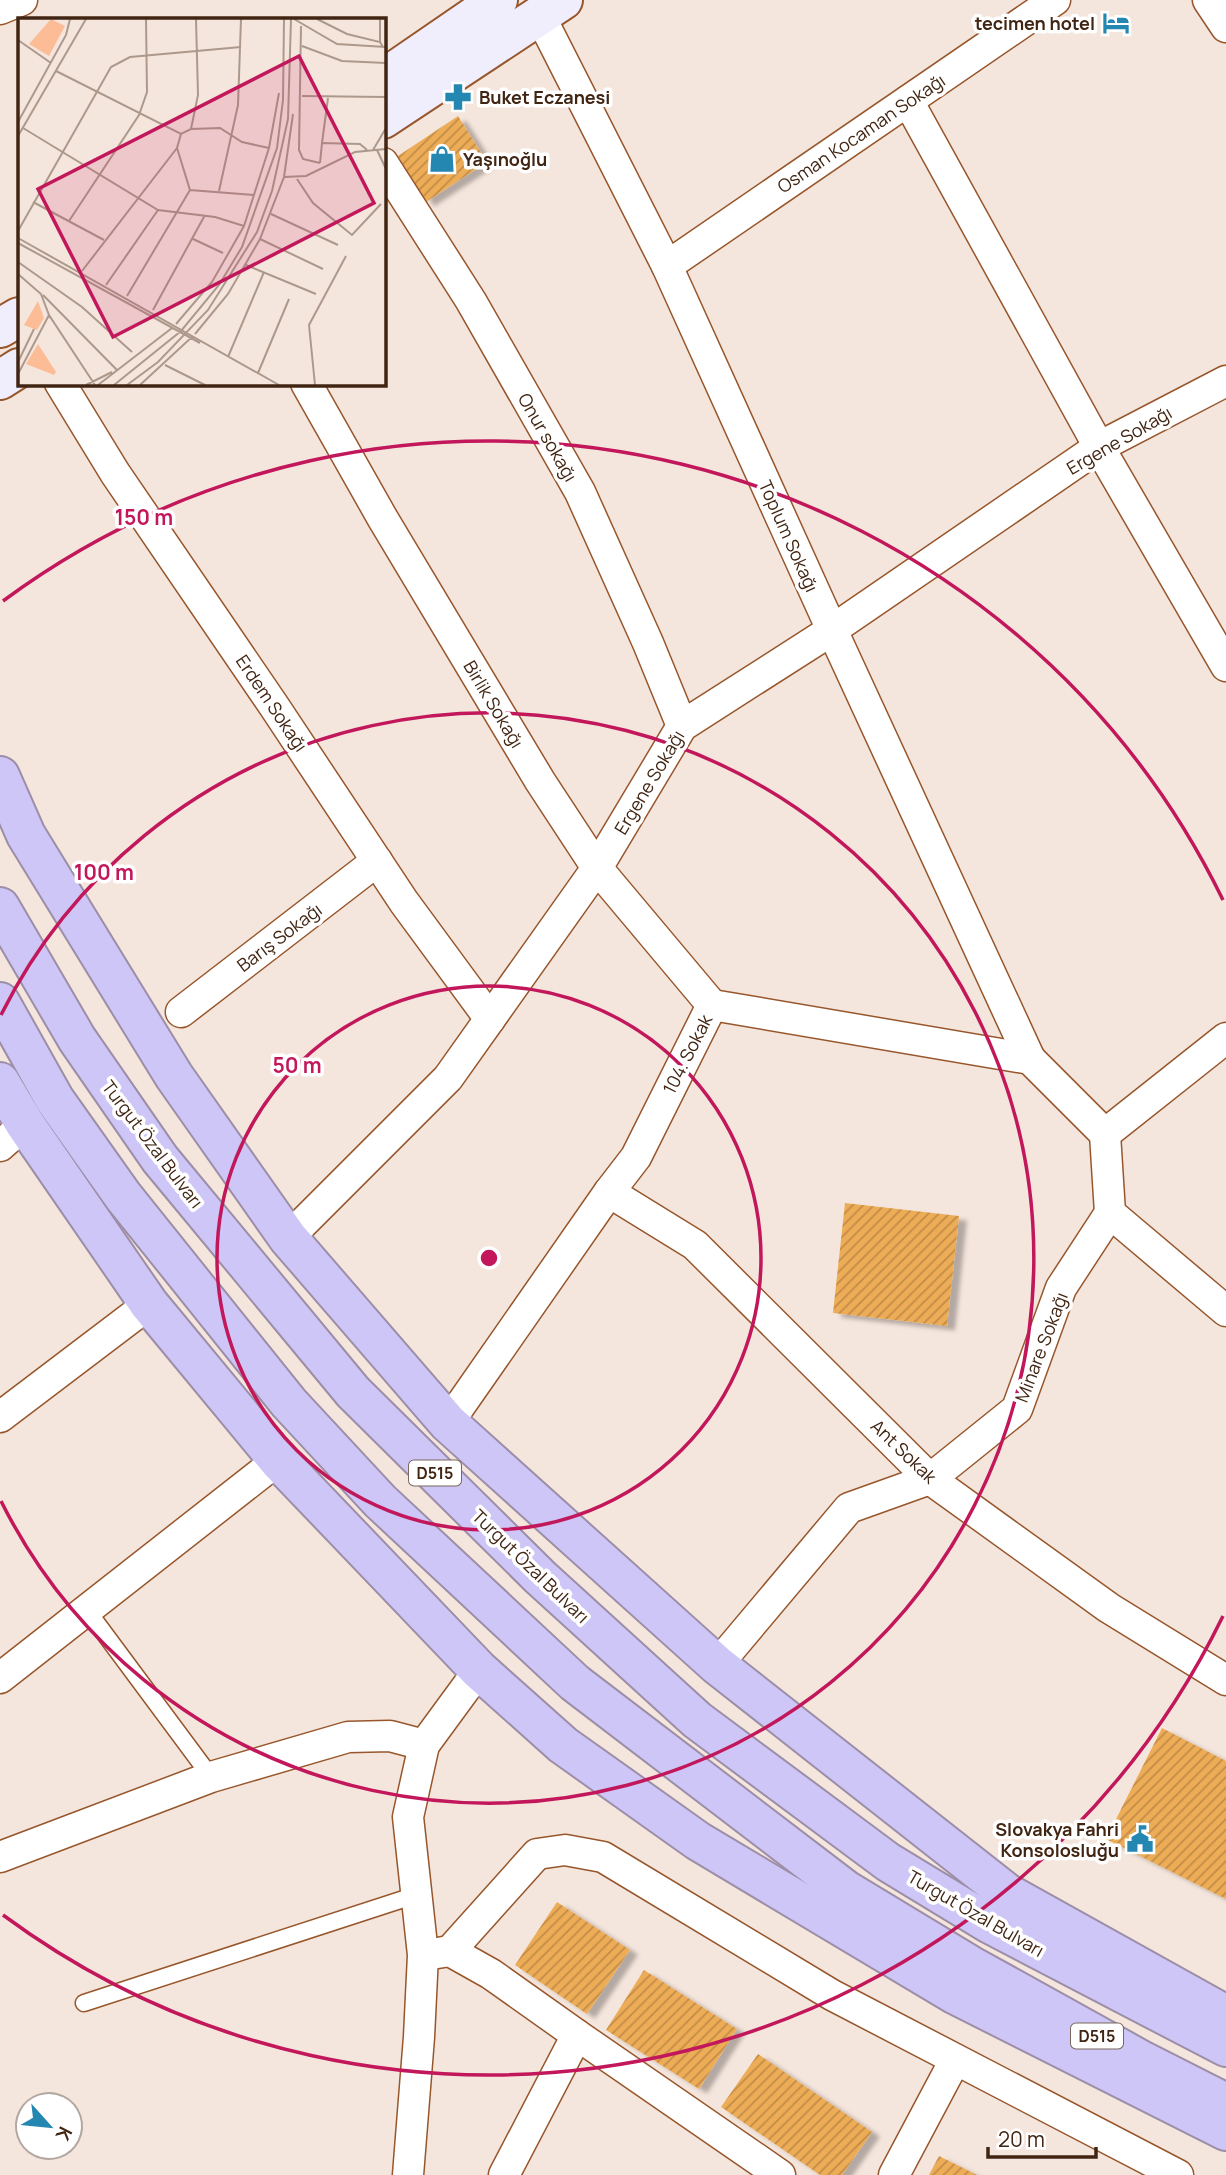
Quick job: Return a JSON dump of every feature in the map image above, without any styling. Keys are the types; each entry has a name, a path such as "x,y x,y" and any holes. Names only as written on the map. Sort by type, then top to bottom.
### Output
{"highway":[{"path":"0,776 26,835 174,1076 288,1238 448,1423 717,1665 1007,1893 1226,2015"},
{"name":"Turgut Özal Bulvarı","path":"0,907 77,1039 160,1159 354,1392 540,1577 697,1720 888,1862 990,1924 1226,2047"},
{"name":"D515","path":"0,1002 55,1100 123,1196 289,1403 405,1527 575,1683 846,1890 970,1965 1143,2061 1226,2103"},
{"path":"0,1082 12,1135 278,1460 479,1670 564,1745 698,1841 954,1994 1226,2131"}],"main road":[{"path":"385,78 498,0"},
{"path":"385,118 551,8"},
{"path":"0,328 18,318"},
{"path":"0,380 18,369"}],"street":[{"path":"0,9 22,0"},
{"name":"Osman Kocaman Sokağı","path":"667,266 1055,0"},
{"path":"1208,0 1226,27"},
{"name":"Toplum Sokağı","path":"551,8 832,630 1030,1059"},
{"path":"908,101 1098,447 1226,667"},
{"name":"Onur sokağı","path":"385,166 471,300 580,492 682,726"},
{"name":"Ergene Sokağı","path":"288,1238 448,1078 597,868 682,726 832,630 1098,447 1226,381"},
{"name":"Erdem Sokağı","path":"61,385 115,473 377,861 490,1020"},
{"name":"Birlik Sokağı","path":"307,385 383,519 540,781 597,868 712,1005"},
{"name":"Barış Sokağı","path":"181,1012 377,861"},
{"name":"104. Sokak","path":"448,1423 636,1157 712,1005 1030,1059"},
{"path":"1105,1134 1226,1038"},
{"path":"1030,1059 1105,1134 1111,1213 1226,1311"},
{"name":"Ant Sokak","path":"609,1192 695,1245 930,1479 1109,1608 1226,1680"},
{"name":"Minare Sokağı","path":"717,1665 849,1508 930,1479 1017,1409 1061,1289 1111,1213"},
{"path":"0,1418 149,1304"},
{"path":"0,1678 278,1460"},
{"path":"408,2175 436,1953 416,1895 408,1817 424,1745 479,1670"},
{"path":"0,1857 211,1777 348,1737 390,1736 424,1745"},
{"path":"436,1953 537,1853 565,1850 603,1857 831,1995 1178,2175"},
{"path":"436,1953 491,1973 780,2175"},
{"path":"504,2175 577,2035"},
{"path":"894,2175 956,2060"}],"lane":[{"path":"87,1609 211,1777"},
{"path":"84,2003 416,1895"}],"building":[{"name":"Yaşınoğlu","path":"458,116 487,162 426,202 398,156"},
{"path":"845,1203 959,1216 947,1326 833,1313"},
{"path":"1162,1728 1226,1761 1226,1899 1106,1839"},
{"path":"557,1902 630,1950 587,2014 515,1965"},
{"path":"644,1970 737,2029 699,2089 606,2030"},
{"path":"758,2054 872,2132 842,2175 820,2175 721,2107"},
{"path":"939,2156 977,2175 929,2175"}],"place":[{"name":"tecimen hotel","path":"1116,23"},
{"name":"Buket Eczanesi","path":"458,97"},
{"name":"Yaşınoğlu","path":"442,159"},
{"name":"Slovakya Fahri Konsolosluğu","path":"1140,1839"}]}
